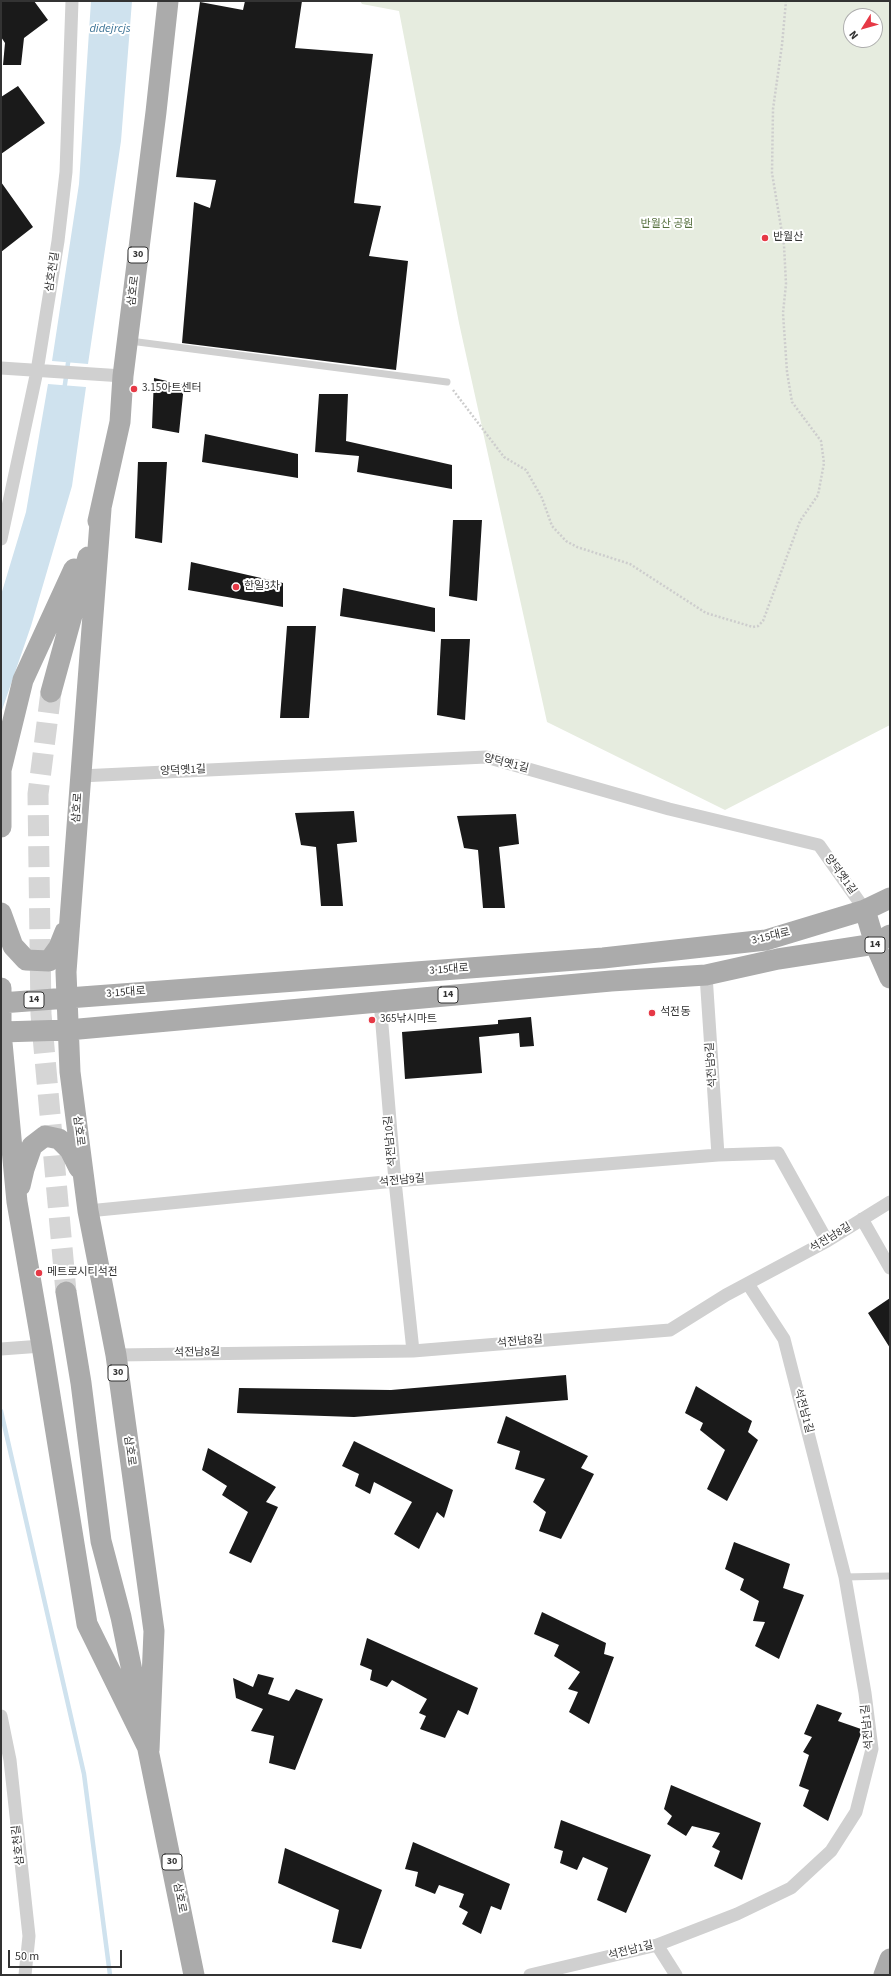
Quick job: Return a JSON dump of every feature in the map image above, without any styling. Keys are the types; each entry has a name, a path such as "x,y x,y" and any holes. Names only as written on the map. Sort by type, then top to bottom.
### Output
{"main road":[{"name":"삼호로","path":"50,692 101,509 120,422 123,376 156,112 168,1"},
{"name":"삼호로","path":"1,827 1,770 23,680 101,509"},
{"name":"삼호로","path":"101,509 66,972 68,1030 70,1072 88,1211 116,1355 154,1631 149,1750"},
{"name":"3·15대로","path":"1,1003 618,957 766,940 865,910 890,898"},
{"name":"14","path":"865,910 882,939 890,978"},
{"path":"1,913 13,946 26,960 49,961 59,948 70,915"},
{"name":"3·15대로","path":"1,1032 68,1030 611,981 706,975 778,959 882,939"},
{"name":"삼호로","path":"1,988 1,1032 17,1202 36,1346 87,1624 149,1750"},
{"path":"17,1202 24,1169 32,1146 45,1136 59,1139 70,1150 84,1180"},
{"name":"삼호로","path":"66,1292 81,1383 101,1541 121,1617 194,1975"},
{"path":"884,1975 890,1959"}],"street":[{"name":"삼호천길","path":"1,539 42,371 66,172 72,1"},
{"path":"1,368 123,376"},
{"name":"양덕옛1길","path":"80,776 486,757 669,809 819,845 865,910"},
{"name":"석전남9길","path":"706,975 718,1155"},
{"name":"석전남10길","path":"380,1001 394,1181 413,1351"},
{"name":"석전남9길","path":"88,1211 394,1181 718,1155 778,1153 827,1241"},
{"name":"석전남8길","path":"116,1355 413,1351 670,1330 748,1284 827,1241 890,1202"},
{"path":"862,1219 890,1268"},
{"name":"석전남1길","path":"530,1975 657,1945 737,1914 791,1888 831,1851 856,1812 872,1749 865,1693 845,1577 784,1339 748,1284"},
{"path":"1,1349 36,1346"},
{"name":"삼호천길","path":"1,1716 5,1760 29,1936 25,1975"},
{"path":"657,1945 676,1975"}],"lane":[{"path":"128,340 447,382"},
{"path":"845,1577 890,1576"}],"path":[{"path":"447,382 504,457 526,470 542,498 552,526 566,541 577,547 630,564 706,613 753,627 758,626 763,621 800,521 818,495 824,463 824,450 821,441 792,402 787,372 783,313 786,284 784,245 772,173 772,109 782,45 786,1"}],"green space":[{"name":"반월산 공원","path":"360,1 890,1 890,725 725,810 547,722 459,323 399,11 362,4"}],"water":[{"name":"didejrcjs","path":"91,1 132,1 121,141 88,364 52,361 79,184"},
{"path":"48,384 86,387 72,486 31,626 1,713 1,595 26,512"}],"building":[{"path":"1,1 34,1 48,20 24,38 21,65 3,65 5,43 1,37"},
{"path":"245,1 302,1 295,48 373,54 354,203 381,206 369,256 408,261 396,370 182,343 194,202 210,208 216,180 176,177 200,2 243,10"},
{"path":"18,86 45,123 1,154 1,97"},
{"path":"1,182 33,227 1,252"},
{"path":"154,378 184,385 179,433 152,428"},
{"path":"319,394 348,394 346,441 452,465 452,489 357,472 359,456 315,452"},
{"path":"205,434 298,454 298,478 202,462"},
{"path":"138,462 167,462 162,543 135,538"},
{"path":"453,520 482,520 477,601 449,596"},
{"name":"한일3차","path":"191,562 283,583 283,607 188,590"},
{"path":"343,588 435,608 435,632 340,616"},
{"path":"287,626 316,626 309,718 280,718"},
{"path":"441,639 470,639 465,720 437,715"},
{"path":"354,811 357,842 337,844 343,906 321,906 316,847 301,845 295,813"},
{"path":"516,814 519,844 499,847 505,908 483,908 478,850 464,848 457,816"},
{"path":"531,1017 534,1046 520,1047 519,1033 479,1037 482,1073 405,1079 402,1032 498,1024 498,1020"},
{"path":"890,1298 890,1348 868,1313"},
{"path":"566,1375 568,1400 354,1417 237,1413 239,1388 391,1390"},
{"path":"696,1386 752,1421 748,1432 758,1440 727,1501 707,1489 725,1450 700,1430 703,1423 685,1413"},
{"path":"506,1416 588,1456 581,1468 594,1474 561,1539 539,1531 546,1512 533,1502 545,1479 515,1469 520,1451 497,1443"},
{"path":"354,1441 453,1490 444,1518 437,1512 419,1549 394,1534 412,1502 374,1482 370,1494 355,1486 359,1474 342,1466"},
{"path":"208,1448 276,1487 266,1502 278,1507 251,1563 229,1553 248,1512 222,1495 227,1486 202,1470"},
{"path":"734,1542 790,1564 783,1588 804,1595 779,1659 755,1646 765,1622 753,1621 759,1601 740,1590 744,1579 725,1569"},
{"path":"542,1612 606,1643 604,1654 614,1657 589,1724 569,1712 578,1692 568,1689 580,1672 554,1656 559,1645 534,1634"},
{"path":"367,1638 478,1688 468,1715 458,1710 445,1738 420,1729 426,1716 419,1713 427,1699 392,1680 387,1687 370,1680 372,1670 360,1665"},
{"path":"258,1674 274,1678 268,1694 289,1701 296,1689 323,1699 295,1770 269,1763 274,1736 251,1731 263,1709 236,1698 233,1678 253,1687"},
{"path":"817,1704 842,1713 838,1721 861,1729 862,1731 828,1821 803,1806 809,1790 799,1786 809,1755 803,1752 812,1737 804,1734"},
{"path":"671,1785 761,1823 742,1880 714,1866 720,1851 712,1847 720,1833 692,1826 686,1836 667,1824 672,1816 664,1809"},
{"path":"561,1820 651,1855 626,1913 597,1900 608,1868 583,1857 577,1870 560,1863 563,1851 554,1848"},
{"path":"413,1842 510,1884 501,1910 491,1906 481,1934 462,1924 468,1912 459,1907 464,1894 439,1885 435,1894 415,1886 418,1872 405,1869"},
{"path":"285,1848 382,1890 361,1949 332,1942 339,1910 278,1883"}],"waterway":[{"path":"64,391 69,356"},
{"path":"1,1411 84,1774 110,1975"}],"tunnel":[{"path":"51,692 38,794 41,1014 66,1292"}],"place":[{"name":"반월산","path":"765,238"},
{"name":"3.15아트센터","path":"134,389"},
{"name":"한일3차","path":"236,587"},
{"name":"석전동","path":"652,1013"},
{"name":"365낚시마트","path":"372,1020"},
{"name":"메트로시티석전","path":"39,1273"}]}
